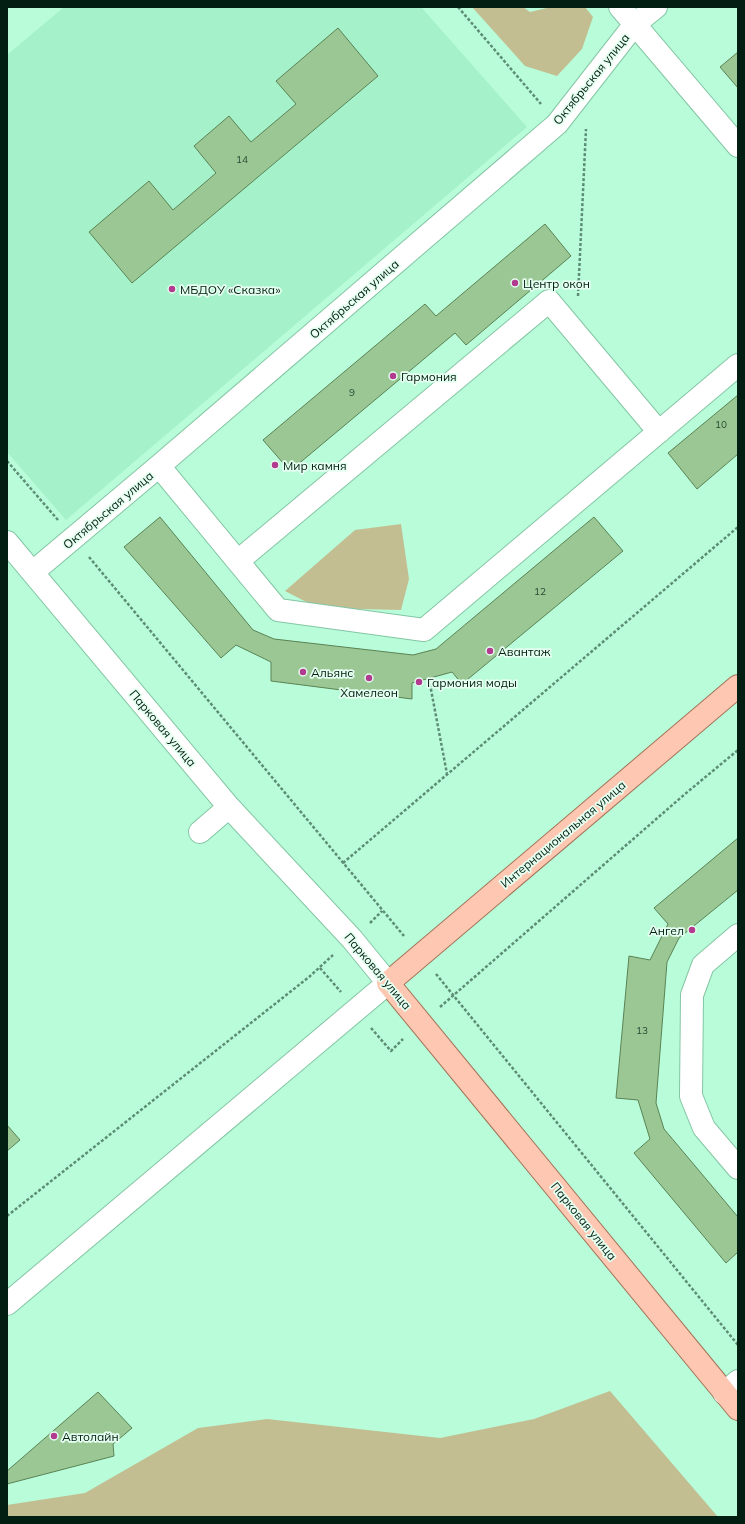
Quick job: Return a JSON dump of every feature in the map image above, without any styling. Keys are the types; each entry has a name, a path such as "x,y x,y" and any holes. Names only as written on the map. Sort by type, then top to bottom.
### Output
{"main road":[{"name":"Интернациональная улица","path":"388,983 738,686"},
{"name":"Парковая улица","path":"388,983 731,1387 738,1409"}],"street":[{"path":"620,7 738,146"},
{"name":"Октябрьская улица","path":"33,572 160,466 557,124 635,24 656,7"},
{"path":"238,561 549,301 659,432"},
{"path":"160,466 278,610 424,630 738,365"},
{"name":"Парковая улица","path":"7,542 229,807 352,939 388,983"},
{"path":"200,832 229,807"},
{"path":"738,935 703,964 692,995 691,1080 691,1096 704,1128 738,1168"},
{"path":"7,1304 388,983"}],"path":[{"path":"458,7 557,124"},
{"path":"577,333 586,124"},
{"path":"7,461 74,538 420,955 738,1345"},
{"path":"343,863 738,527"},
{"path":"429,679 447,774"},
{"path":"453,995 738,750"},
{"path":"7,1216 308,978 382,911"}],"shaded area":[{"name":"МБДОУ «Сказка»","path":"64,7 421,7 527,127 66,520 7,452 7,55"},
{"path":"472,7 523,7 530,12 551,7 585,7 593,17 582,49 557,76 525,66"},
{"path":"401,524 409,579 401,610 318,608 285,591 355,530"},
{"path":"610,1391 718,1517 7,1517 7,1505 85,1493 198,1428 267,1419 440,1438 534,1419"}],"building":[{"path":"338,28 378,76 132,283 89,232 149,181 173,210 216,173 194,146 229,116 251,142 296,104 276,81"},
{"path":"738,52 738,88 720,67"},
{"path":"545,224 571,256 466,345 455,333 290,471 263,440 425,304 436,316"},
{"path":"738,395 738,454 697,489 668,453"},
{"path":"160,517 253,630 274,639 413,655 436,649 594,517 623,551 462,684 452,672 412,683 412,699 271,681 271,662 236,645 221,658 124,547"},
{"path":"738,838 738,890 679,938 667,962 656,1103 664,1129 738,1217 738,1252 726,1263 634,1153 650,1139 638,1100 616,1098 629,956 650,960 668,924 654,908"},
{"path":"7,1125 20,1140 7,1151"},
{"path":"98,1392 132,1428 113,1444 114,1456 7,1484 7,1471"}],"place":[{"name":"Центр окон","path":"515,283"},
{"name":"МБДОУ «Сказка»","path":"172,289"},
{"name":"Гармония","path":"393,376"},
{"name":"Мир камня","path":"275,465"},
{"name":"Авантаж","path":"490,651"},
{"name":"Альянс","path":"303,672"},
{"name":"Хамелеон","path":"369,678"},
{"name":"Гармония моды","path":"419,682"},
{"name":"Ангел","path":"692,930"},
{"name":"Автолайн","path":"54,1436"}]}
